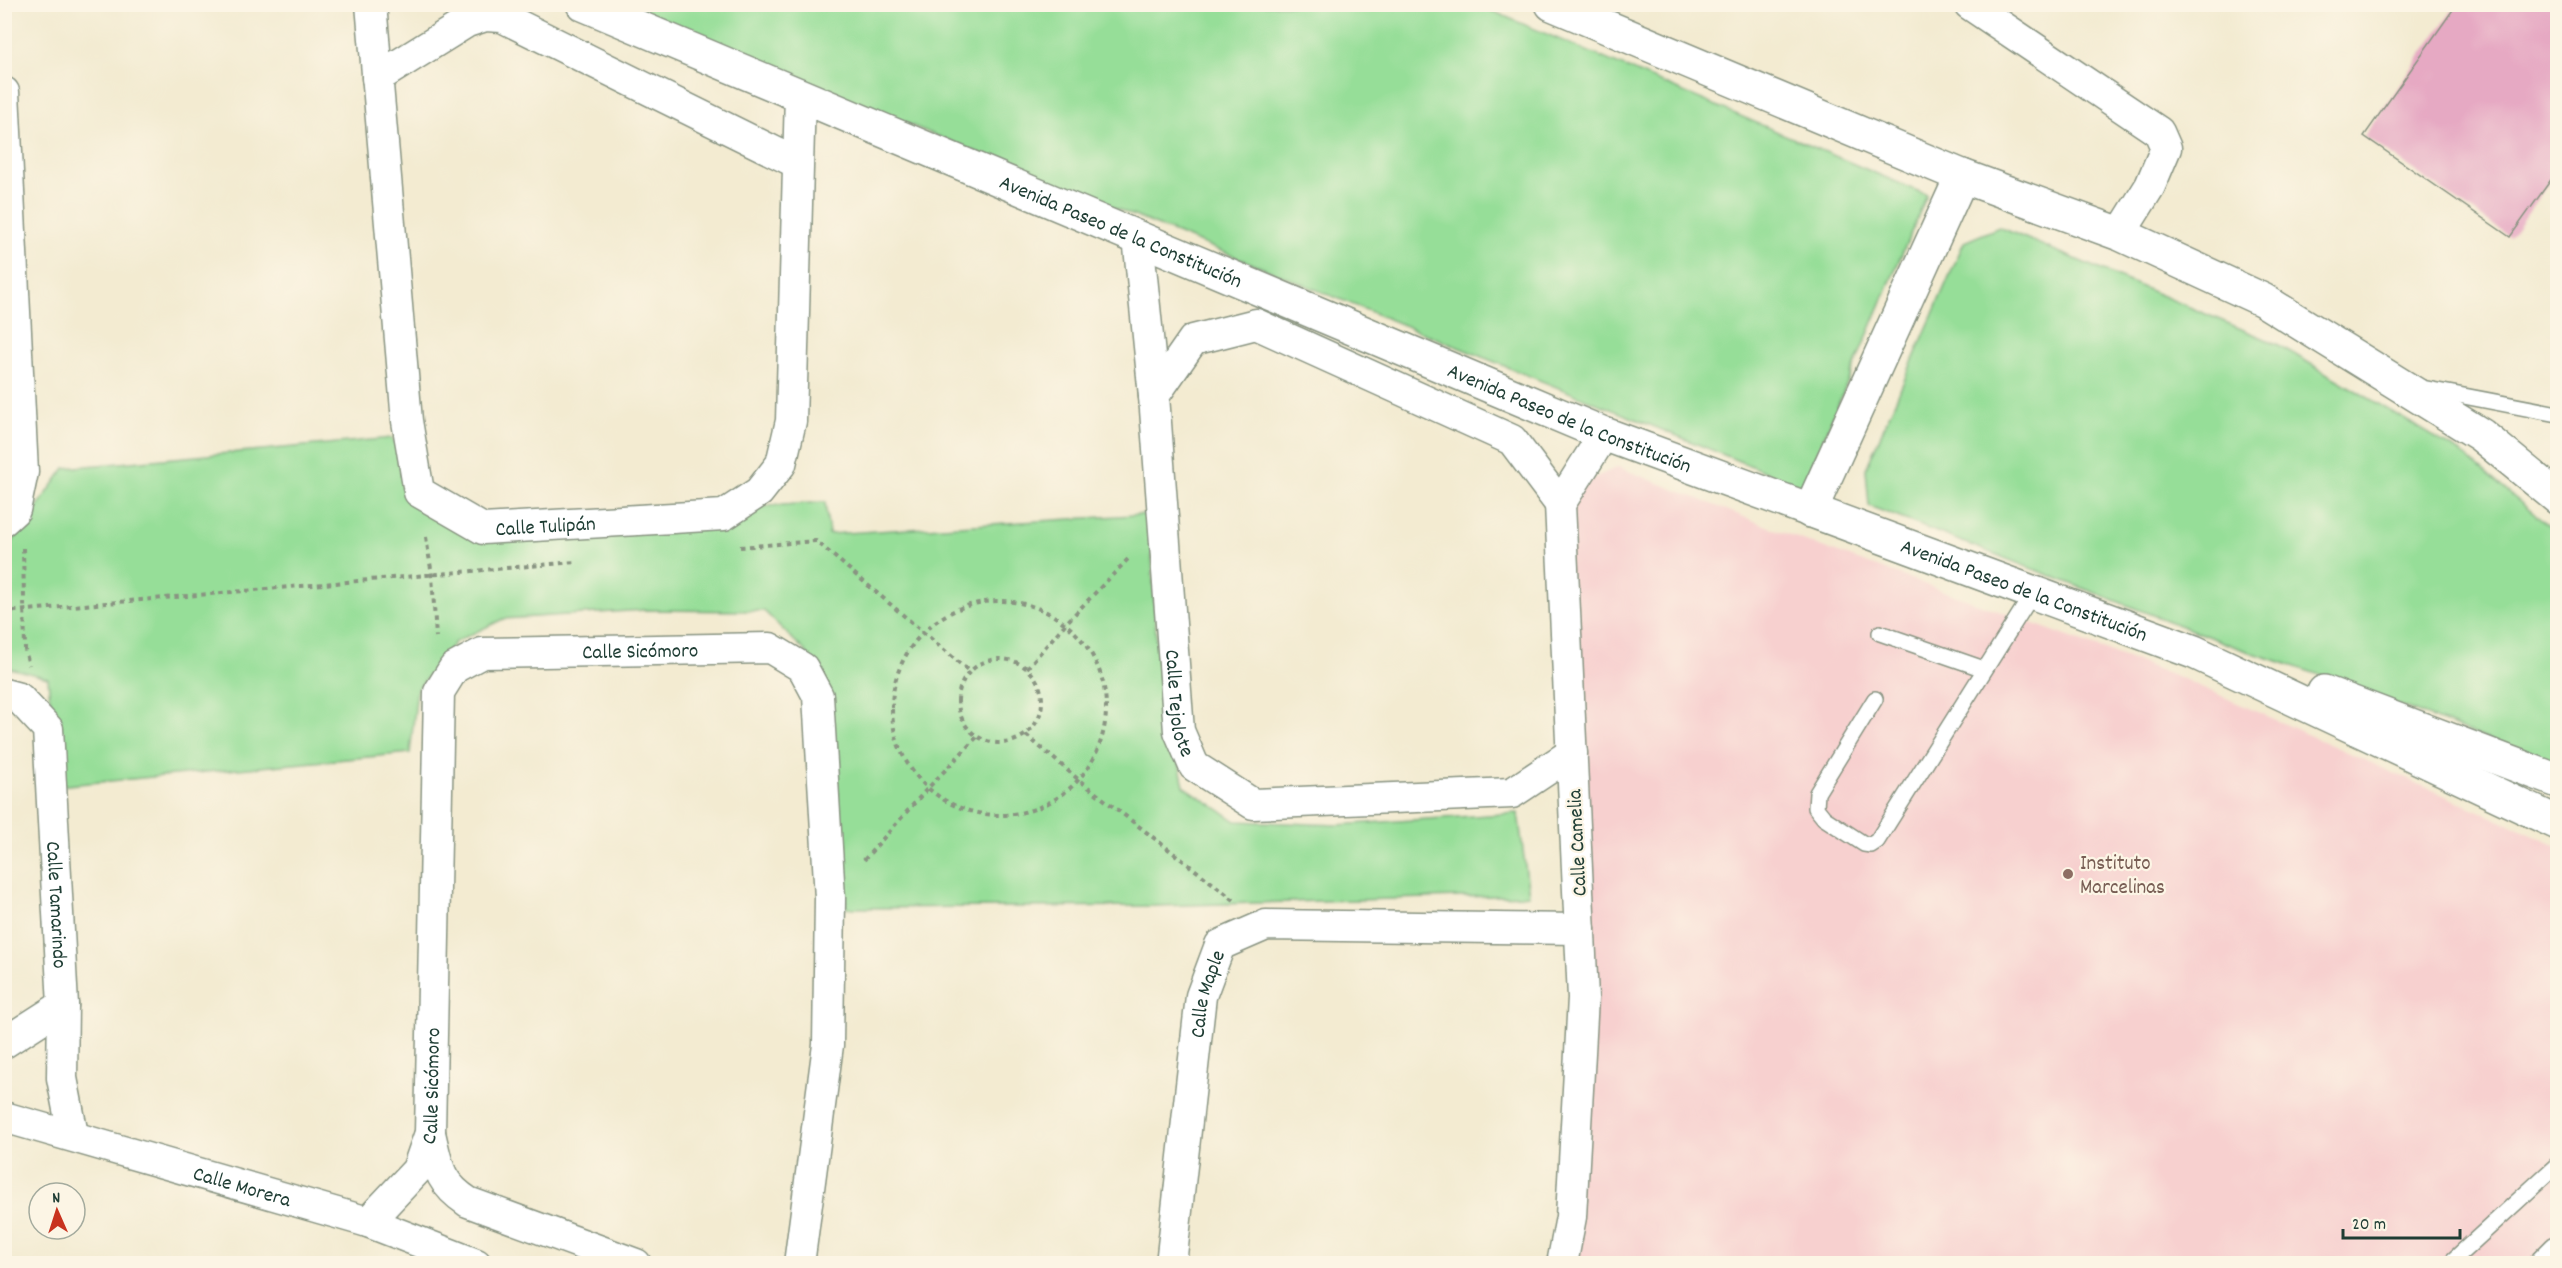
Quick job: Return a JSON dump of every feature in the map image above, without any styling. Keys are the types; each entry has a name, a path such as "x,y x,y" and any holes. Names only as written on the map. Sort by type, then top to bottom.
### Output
{"street":[{"path":"371,4 406,421 419,492"},
{"name":"Avenida Paseo de la Constitución","path":"583,4 1604,434 2194,652 2558,823"},
{"path":"1552,4 1962,176 2120,234 2263,300 2481,435 2558,498"},
{"path":"1969,4 2159,132 2166,148 2150,186 2120,234"},
{"path":"377,78 466,22 484,16 502,17 797,163"},
{"path":"4,92 22,472 14,530"},
{"name":"Calle Tulipán","path":"419,492 483,529 724,515 759,492 782,464 791,420 800,95"},
{"path":"1810,511 1962,176"},
{"name":"Calle Tejolote","path":"1138,237 1154,396 1179,731 1194,766 1254,804 1512,794 1572,753"},
{"path":"1154,396 1193,340 1256,324 1512,440 1560,504 1604,434"},
{"name":"Calle Camelia","path":"1560,504 1583,998 1571,1216 1562,1263"},
{"name":"Calle Sicómoro","path":"368,1222 417,1170 430,1133 439,692 454,668 482,653 770,648 803,668 818,696 830,898 828,1045 801,1251"},
{"path":"2194,652 2307,685 2558,782"},
{"name":"Calle Tamarindo","path":"4,694 19,698 48,729 63,1005 62,1078 72,1135"},
{"name":"Calle Maple","path":"1171,1263 1202,996 1220,945 1266,925 1580,929"},
{"path":"4,1043 63,1005"},
{"name":"Calle Morera","path":"4,1117 368,1222 476,1263"},
{"path":"430,1133 440,1172 452,1191 468,1202 636,1263"},
{"path":"782,1263 801,1251"},
{"path":"2545,1263 2558,1251"}],"lane":[{"path":"2396,382 2558,414"},
{"path":"1875,699 1817,793 1816,800 1816,808 1824,818 1864,844 1877,841 2033,593"},
{"path":"1880,633 1984,669"},
{"path":"2449,1263 2558,1164"}],"path":[{"path":"419,492 432,574 439,692"},
{"path":"1027,668 1066,623 1163,523"},
{"path":"14,530 24,610 25,650 31,673"},
{"path":"735,548 816,541 970,672"},
{"path":"4,612 583,561"},
{"path":"996,600 1032,605 1066,623 1091,651 1105,686 1106,723 1097,753 1079,780 1044,806 1007,815 975,813 940,798 927,789 912,773 895,740 891,692 903,656 922,632 959,607 996,600"},
{"path":"996,659 1014,661 1027,668 1037,679 1042,693 1043,707 1036,724 1026,735 1013,742 999,744 977,737 966,727 960,714 958,698 962,684 970,672 982,663 996,659"},
{"path":"1026,735 1079,780 1266,925"},
{"path":"830,898 927,789 977,737"}],"shaded area":[{"name":"Instituto Marcelinas","path":"1618,467 1792,536 2179,677 2557,846 2558,1248 2541,1263 1553,1264 1586,982 1554,496"}],"green space":[{"path":"614,5 1478,5 1927,195 1803,487"},
{"path":"1999,227 2277,344 2460,452 2557,533 2557,766 2329,678 2241,649 1869,506 1866,469 1964,242"},
{"path":"392,438 415,477 473,526 825,502 829,534 1150,514 1157,655 1184,786 1236,821 1338,825 1518,813 1529,895 1155,906 846,908 839,818 806,652 764,611 645,610 503,619 455,642 417,690 410,753 57,786 48,678 5,667 5,552 65,468"}],"building":[{"path":"2457,4 2558,4 2558,170 2510,237 2364,136"}],"place":[{"name":"Instituto Marcelinas","path":"2068,874"}]}
